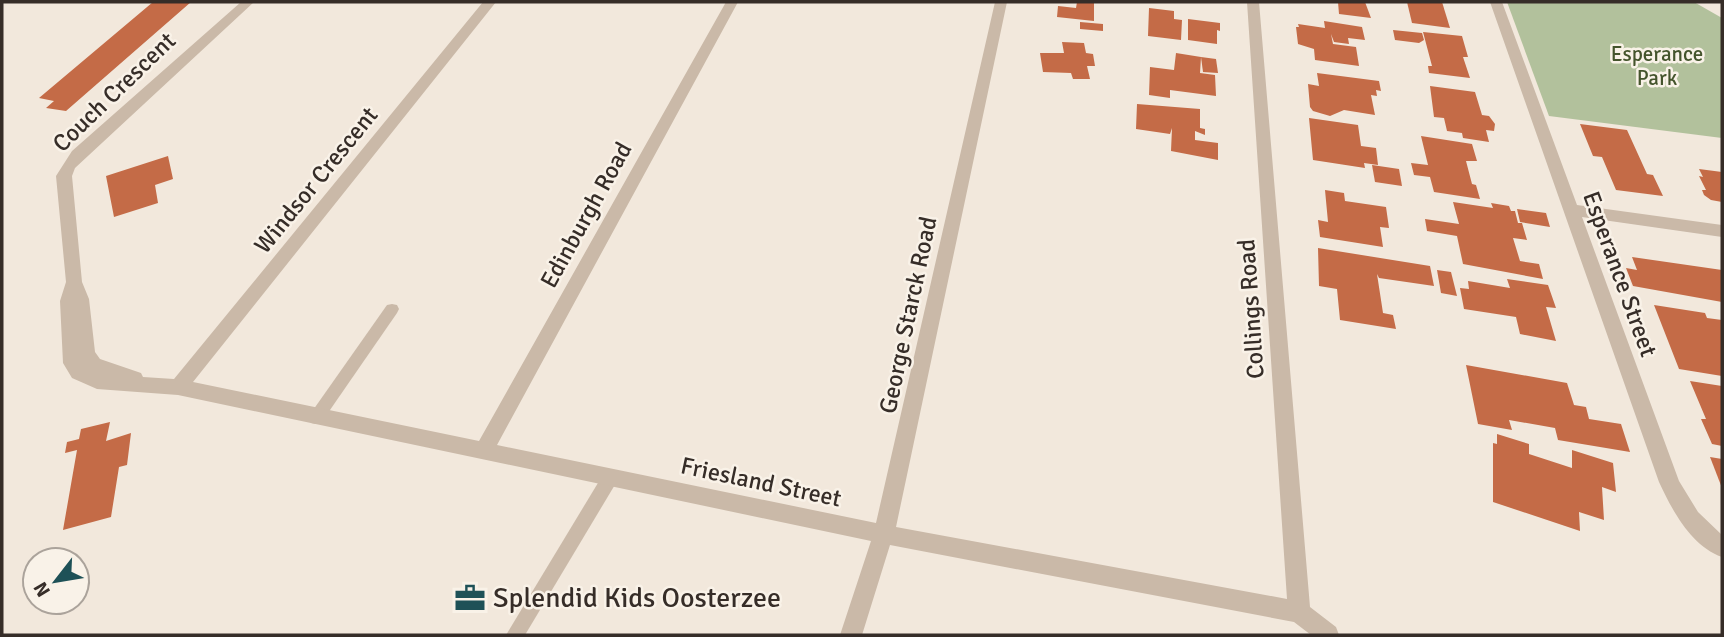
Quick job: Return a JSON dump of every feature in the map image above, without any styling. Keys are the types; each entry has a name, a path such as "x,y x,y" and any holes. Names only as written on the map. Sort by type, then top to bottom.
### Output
{"street":[{"name":"Couch Crescent","path":"178,387 97,381 78,373 72,363 69,301 74,282 64,176 77,155 248,2"},
{"name":"Windsor Crescent","path":"178,387 490,2"},
{"name":"Edinburgh Road","path":"483,452 732,2"},
{"name":"George Starck Road","path":"851,635 884,534 1001,2"},
{"name":"Collings Road","path":"1253,2 1298,612"},
{"name":"Esperance Street","path":"1496,2 1669,482 1680,506 1693,522 1722,547"},
{"path":"1570,210 1722,231"},
{"name":"Friesland Street","path":"178,387 316,418 884,534 1298,612 1328,635"}],"lane":[{"path":"316,418 392,309"},
{"path":"514,635 610,478"}],"green space":[{"name":"Esperance Park","path":"1507,2 1694,2 1722,18 1722,138 1549,116"}],"building":[{"path":"153,2 191,2 66,111 46,108 54,101 39,98"},
{"path":"1077,2 1094,2 1094,21 1057,17 1058,6 1076,8"},
{"path":"1338,2 1365,2 1371,18 1339,14"},
{"path":"1407,2 1442,2 1450,28 1412,23"},
{"path":"1149,8 1174,11 1174,19 1182,20 1181,40 1148,36"},
{"path":"1188,19 1220,23 1217,44 1188,40"},
{"path":"1324,21 1362,27 1365,40 1348,38 1349,44 1334,42 1331,34 1333,44 1356,47 1359,66 1315,60 1314,49 1298,44 1298,24 1325,28"},
{"path":"1080,22 1103,24 1103,31 1080,29"},
{"path":"1393,30 1422,33 1424,40 1419,43 1395,40"},
{"path":"1423,32 1462,36 1468,57 1463,57 1470,78 1429,73 1428,66 1432,66"},
{"path":"1062,42 1084,43 1086,53 1093,54 1095,66 1087,66 1090,79 1073,79 1071,73 1043,72 1040,53 1064,53"},
{"path":"1176,53 1201,57 1200,73 1215,75 1216,96 1170,90 1170,98 1149,95 1150,67 1174,70"},
{"path":"1201,57 1216,59 1218,73 1203,72"},
{"path":"1317,73 1379,81 1381,91 1376,90 1377,96 1371,95 1375,115 1344,110 1330,116 1313,111 1310,107 1308,84 1319,86"},
{"path":"1430,86 1475,92 1482,115 1489,116 1495,124 1494,131 1486,130 1489,142 1463,138 1462,133 1447,131 1444,118 1434,117"},
{"path":"1137,104 1200,109 1200,128 1205,129 1205,135 1195,131 1195,140 1218,143 1218,160 1171,151 1172,128 1170,134 1136,129"},
{"path":"1309,118 1358,125 1361,146 1376,148 1378,165 1364,163 1365,168 1313,160"},
{"path":"1580,124 1627,130 1647,174 1653,175 1663,196 1616,190 1602,157 1593,156"},
{"path":"1421,136 1472,144 1477,161 1466,161 1472,184 1476,185 1480,199 1434,192 1430,177 1414,175 1411,163 1428,165"},
{"path":"168,156 173,179 155,185 158,203 114,217 106,176"},
{"path":"1372,165 1399,169 1402,186 1375,182"},
{"path":"1699,169 1722,172 1722,202 1711,200 1704,195 1702,190 1706,190 1699,176 1703,177"},
{"path":"1325,190 1344,193 1345,201 1386,207 1389,228 1380,227 1383,247 1320,237 1318,220 1328,222"},
{"path":"1453,202 1493,208 1491,203 1509,206 1511,211 1515,211 1527,240 1513,238 1520,261 1539,264 1543,279 1463,264 1457,236 1427,231 1425,219 1459,224"},
{"path":"1517,209 1546,213 1550,227 1520,222"},
{"path":"1318,248 1430,266 1434,286 1379,278 1377,274 1383,313 1393,315 1396,329 1340,320 1337,289 1319,286"},
{"path":"1632,257 1722,270 1722,302 1633,286 1626,268 1637,270"},
{"path":"1437,270 1451,272 1457,296 1441,293"},
{"path":"1507,279 1548,285 1556,308 1546,307 1556,341 1520,334 1516,317 1464,309 1460,288 1469,289 1468,281 1510,288"},
{"path":"1654,305 1705,313 1707,318 1722,320 1722,376 1679,369"},
{"path":"1466,365 1567,383 1574,405 1586,407 1589,419 1621,424 1630,452 1558,440 1555,428 1509,420 1512,430 1478,424"},
{"path":"1690,381 1722,386 1722,446 1712,444 1701,419 1706,419"},
{"path":"110,422 106,441 131,433 127,465 119,467 111,517 63,530 77,450 65,453 67,442 79,439 81,429"},
{"path":"1497,434 1529,444 1529,454 1572,468 1572,450 1613,463 1616,492 1602,487 1604,520 1579,512 1580,531 1493,502 1493,443 1497,444"},
{"path":"1710,457 1722,459 1722,488"}],"place":[{"name":"Splendid Kids Oosterzee","path":"470,598"}]}
